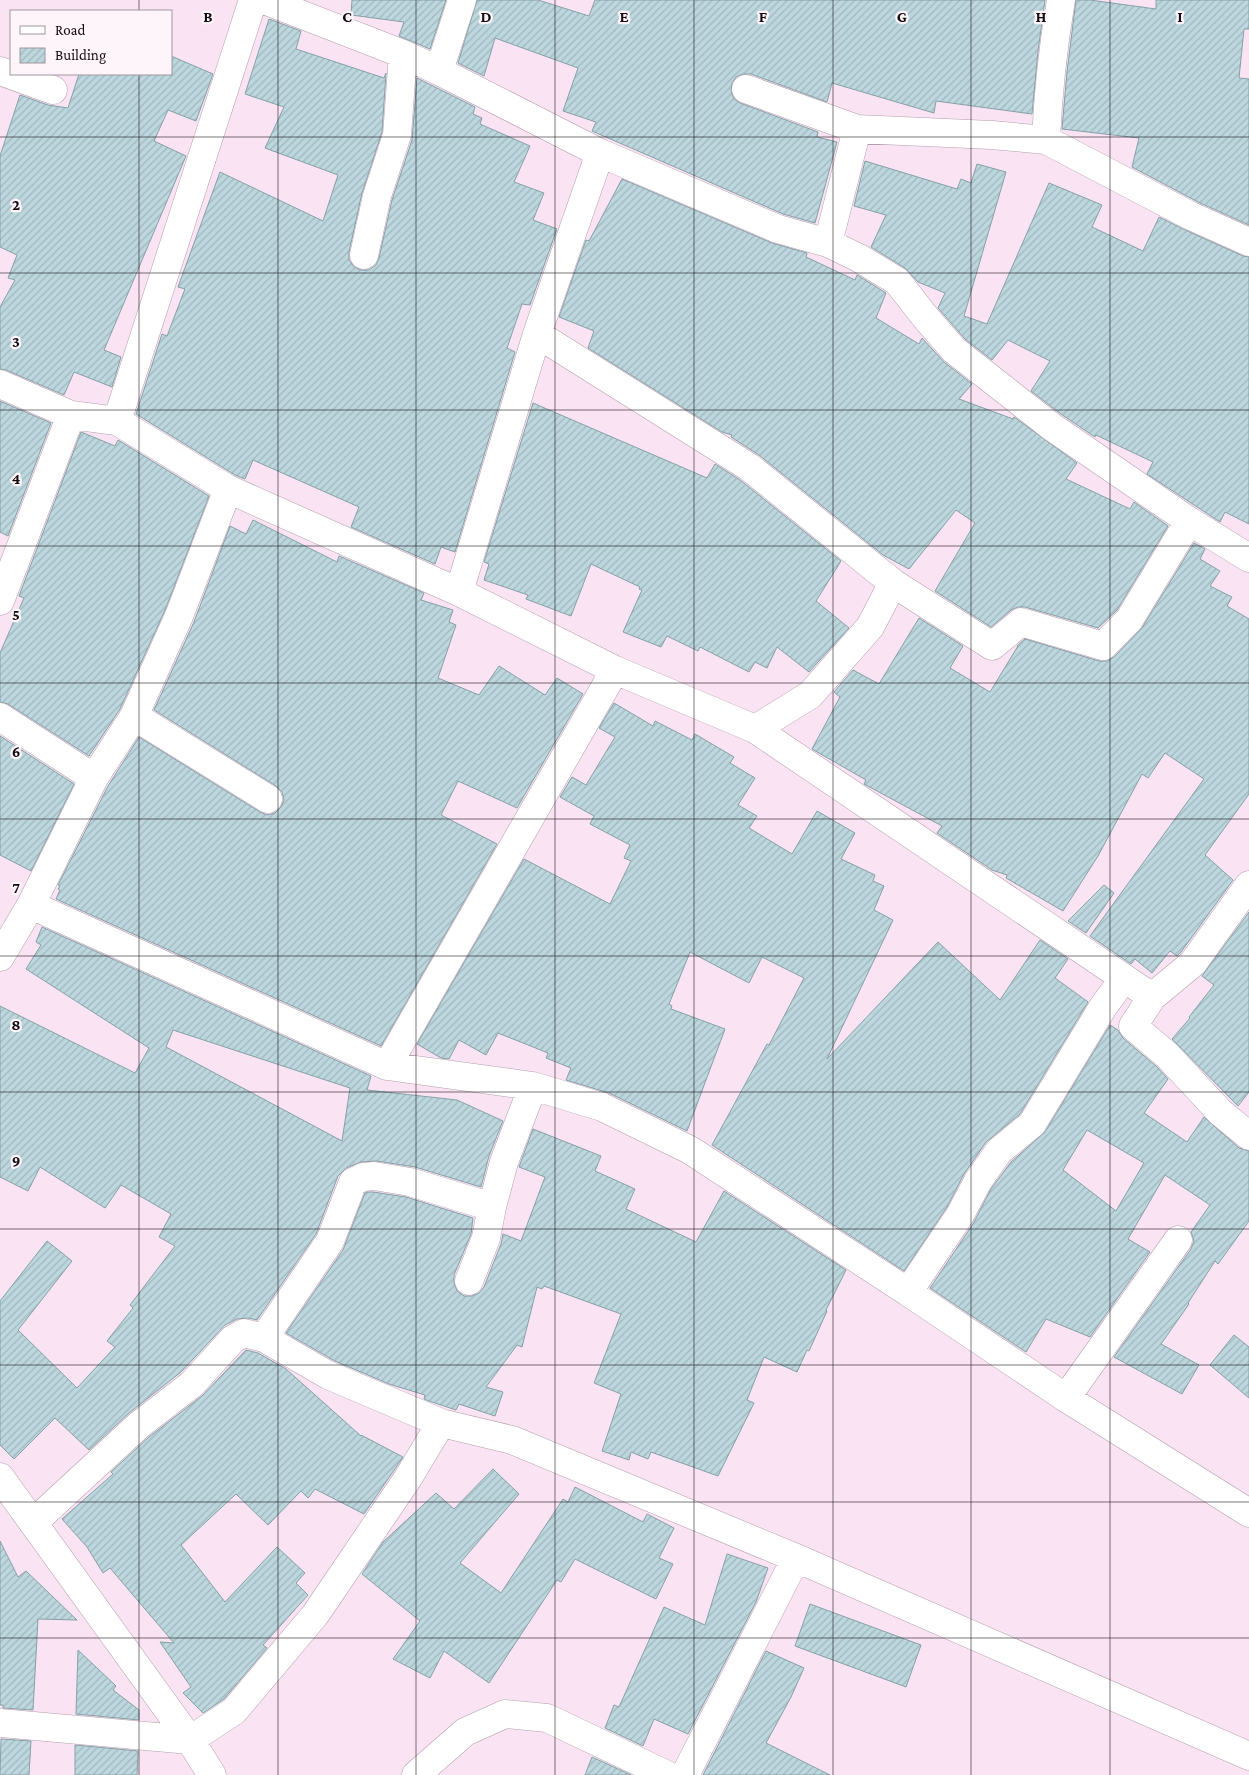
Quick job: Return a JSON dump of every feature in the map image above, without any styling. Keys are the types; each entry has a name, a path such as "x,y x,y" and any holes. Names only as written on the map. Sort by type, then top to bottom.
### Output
{"street":[{"path":"117,421 253,0"},
{"path":"264,0 439,70 600,153 778,228 828,242 859,258 897,281 954,350 1052,426 1189,522 1249,558"},
{"path":"439,70 462,0"},
{"path":"1046,140 1048,89 1061,0"},
{"path":"364,255 377,196 397,135 403,54"},
{"path":"11,75 53,90"},
{"path":"746,89 857,130 992,135 1046,140 1191,216 1249,242"},
{"path":"828,242 857,130"},
{"path":"459,592 537,334 600,153"},
{"path":"537,334 749,467 893,584 992,646 1021,622 1103,646 1129,620 1189,522"},
{"path":"0,384 71,415 117,421 228,490 459,592 615,670 755,729 1152,997"},
{"path":"0,601 71,415"},
{"path":"0,957 31,905 94,778 134,716 178,616 228,490"},
{"path":"755,729 810,695 870,627 893,584"},
{"path":"387,1066 615,670"},
{"path":"134,716 268,799"},
{"path":"0,717 94,778"},
{"path":"1249,885 1193,963 1152,997 1133,1026 1168,1056 1220,1112 1249,1136"},
{"path":"31,905 387,1066 533,1086 602,1106 690,1150 1066,1398 1249,1513"},
{"path":"908,1292 960,1215 978,1181 999,1151 1032,1124 1103,1007 1124,978"},
{"path":"469,1281 486,1238 504,1162 533,1086"},
{"path":"264,1338 330,1241 353,1182 363,1177 374,1176 410,1182 492,1207"},
{"path":"1066,1398 1178,1240"},
{"path":"33,1523 139,1425 192,1384 233,1339 244,1333 264,1338 328,1375 441,1423 512,1440 796,1558 1249,1756"},
{"path":"0,1723 190,1740 234,1711 315,1616 408,1478 441,1423"},
{"path":"0,1477 190,1740 212,1775"},
{"path":"685,1775 796,1558"},
{"path":"416,1775 465,1732 505,1714 547,1718 667,1775"}],"building":[{"path":"352,0 446,0 430,49 399,36 404,22 351,15"},
{"path":"477,0 538,0 589,16 595,0 1045,0 1032,114 936,101 934,113 832,83 827,102 751,74 743,74 736,77 732,83 731,91 734,99 740,103 818,132 817,137 837,142 815,223 783,214 592,131 596,122 563,111 578,68 495,38 484,76 458,63"},
{"path":"1076,0 1090,0 1156,9 1156,0 1249,0 1249,29 1244,29 1239,78 1249,79 1249,225 1198,202 1132,167 1139,138 1062,129"},
{"path":"269,19 301,31 296,49 384,78 386,73 382,132 362,193 349,252 349,260 354,267 361,270 369,270 376,265 379,258 392,200 412,140 417,78 475,107 473,114 482,118 480,124 530,146 514,182 544,193 533,220 557,229 530,305 522,304 507,348 515,352 455,552 441,547 435,564 351,527 359,507 253,460 245,479 235,475 136,414 162,334 167,336 185,289 178,287 220,172 323,221 338,175 265,148 284,107 245,94"},
{"path":"172,56 213,74 196,121 168,110 154,141 186,156 104,350 121,357 112,387 74,372 64,395 0,369 0,307 15,280 8,278 17,255 0,247 0,156 20,95 48,105 68,108 79,75 172,75"},
{"path":"865,161 957,189 961,179 971,183 977,164 1006,172 964,316 987,324 1049,183 1102,205 1092,227 1143,251 1159,217 1243,256 1249,257 1249,524 1225,512 1220,522 1147,474 1153,462 1096,435 1095,437 1031,391 1050,361 1008,340 992,360 965,339 938,308 945,293 918,282 905,268 871,247 886,215 854,206"},
{"path":"622,179 772,243 807,253 806,257 855,280 857,275 886,293 876,318 919,344 922,338 944,362 972,384 959,399 1013,419 1014,417 1077,463 1066,479 1130,509 1134,502 1168,526 1117,610 1098,628 1025,607 1018,607 1011,610 991,627 935,591 975,523 956,510 909,569 883,555 759,455 731,437 732,435 722,432 588,348 594,331 559,317 586,240 589,241"},
{"path":"0,401 51,423 8,536 0,532"},
{"path":"533,403 707,478 715,464 740,480 841,561 816,601 849,628 809,672 777,647 767,668 755,662 749,672 700,647 698,651 667,636 661,647 623,632 642,590 639,589 640,587 591,564 571,616 526,599 528,595 484,580 489,564 484,562"},
{"path":"81,432 115,446 118,440 209,496 165,610 120,709 89,756 8,704 0,702 0,653 24,598 19,596"},
{"path":"253,520 337,562 339,556 424,593 421,600 453,610 449,622 456,625 438,678 479,695 499,666 545,695 557,678 583,694 517,808 458,781 441,815 497,844 381,1046 56,899 60,890 58,885 108,786 139,737 260,812 267,815 275,813 281,807 284,800 282,792 276,786 154,710 194,622 230,526 246,534"},
{"path":"1194,543 1205,549 1200,559 1220,571 1210,586 1232,597 1227,606 1249,619 1249,794 1205,855 1233,880 1181,952 1177,956 1170,951 1152,973 1135,959 1131,964 1090,936 1204,779 1165,753 1148,778 1142,774 1098,856 1063,911 1006,878 1007,875 992,870 937,833 942,826 864,784 866,780 812,749 840,697 834,692 853,670 879,684 919,618 963,646 950,668 990,692 1017,646 1025,639 1099,661 1107,661 1114,657 1142,628"},
{"path":"614,703 653,726 655,721 692,740 695,734 734,757 730,763 755,778 738,805 757,816 749,828 792,854 817,811 855,833 841,859 875,875 873,881 884,886 874,910 893,920 827,1059 938,942 1000,1000 1040,940 1068,959 1055,978 1088,1002 1020,1114 986,1142 964,1174 947,1207 904,1271 712,1145 767,1044 769,1045 804,978 762,957 749,983 690,952 669,1004 672,1006 671,1009 725,1029 687,1131 609,1093 566,1080 571,1068 546,1058 548,1053 498,1033 486,1055 459,1040 449,1059 441,1058 417,1044 524,859 610,904 631,861 624,858 630,845 590,824 594,816 560,797 572,777 586,785 615,737 599,728"},
{"path":"0,736 74,784 31,871 0,855"},
{"path":"1104,885 1114,893 1086,933 1068,921"},
{"path":"1249,912 1249,1092 1238,1106 1172,1039 1214,985 1202,976"},
{"path":"42,927 371,1076 367,1090 457,1100 503,1121 489,1156 481,1187 415,1167 377,1161 361,1162 346,1168 338,1176 316,1234 257,1320 248,1318 237,1319 225,1325 181,1372 129,1413 89,1450 55,1418 14,1459 0,1445 0,1301 47,1241 72,1261 18,1330 77,1388 115,1347 107,1341 133,1308 130,1305 175,1246 159,1237 171,1214 121,1185 105,1208 40,1167 28,1191 0,1177 0,1006 135,1073 149,1048 26,969 41,945 36,942","holes":["173,1030 350,1088 342,1141 166,1047"]},
{"path":"1110,1025 1118,1030 1123,1038 1168,1079 1144,1113 1187,1142 1204,1117 1239,1148 1249,1151 1249,1221 1218,1264 1215,1261 1189,1304 1161,1344 1199,1365 1182,1394 1114,1357 1191,1249 1194,1241 1191,1232 1210,1205 1165,1175 1128,1239 1150,1252 1090,1337 1046,1319 1026,1352 930,1288 973,1224 991,1189 1011,1162 1045,1132","holes":["1087,1130 1144,1163 1116,1211 1063,1170"]},
{"path":"533,1129 601,1156 595,1171 635,1189 626,1209 696,1242 724,1191 846,1270 826,1310 809,1351 807,1350 797,1372 764,1357 747,1400 754,1403 718,1476 651,1452 648,1459 631,1452 629,1460 602,1451 621,1394 594,1383 621,1314 544,1286 542,1289 537,1287 522,1347 517,1345 486,1387 503,1392 495,1416 459,1404 456,1410 429,1401 424,1399 425,1395 389,1384 335,1361 286,1333 343,1250 367,1192 406,1197 473,1218 471,1234 454,1275 454,1283 457,1291 464,1296 472,1296 479,1293 484,1287 503,1234 521,1241 545,1177 519,1167"},
{"path":"1234,1335 1249,1347 1249,1398 1210,1365"},
{"path":"246,1350 258,1353 286,1369 361,1436 403,1457 364,1514 315,1489 308,1498 301,1491 268,1525 236,1494 181,1545 225,1602 277,1547 305,1573 296,1583 308,1595 263,1645 267,1648 224,1699 203,1713 183,1693 191,1687 160,1642 174,1643 110,1568 103,1573 87,1547 62,1519 113,1474 111,1472 149,1437 202,1396"},
{"path":"493,1469 519,1494 460,1563 501,1593 563,1499 568,1502 575,1487 643,1522 647,1514 674,1528 659,1558 673,1564 656,1599 575,1559 561,1582 557,1580 489,1683 444,1651 430,1678 393,1659 420,1621 362,1574 383,1542 436,1493 454,1509"},
{"path":"0,1541 18,1577 26,1571 77,1620 38,1619 33,1710 3,1708 3,1705 0,1705"},
{"path":"727,1554 768,1568 756,1602 688,1734 654,1719 643,1746 605,1728 614,1705 619,1707 664,1607 705,1625"},
{"path":"810,1604 921,1645 906,1687 795,1646"},
{"path":"78,1650 116,1686 113,1690 139,1710 139,1720 76,1714"},
{"path":"766,1651 804,1668 791,1697 766,1743 830,1775 703,1775"},
{"path":"1,1739 31,1741 29,1775 0,1775"},
{"path":"75,1745 138,1751 137,1775 75,1775"},
{"path":"592,1757 631,1775 585,1775"}]}
